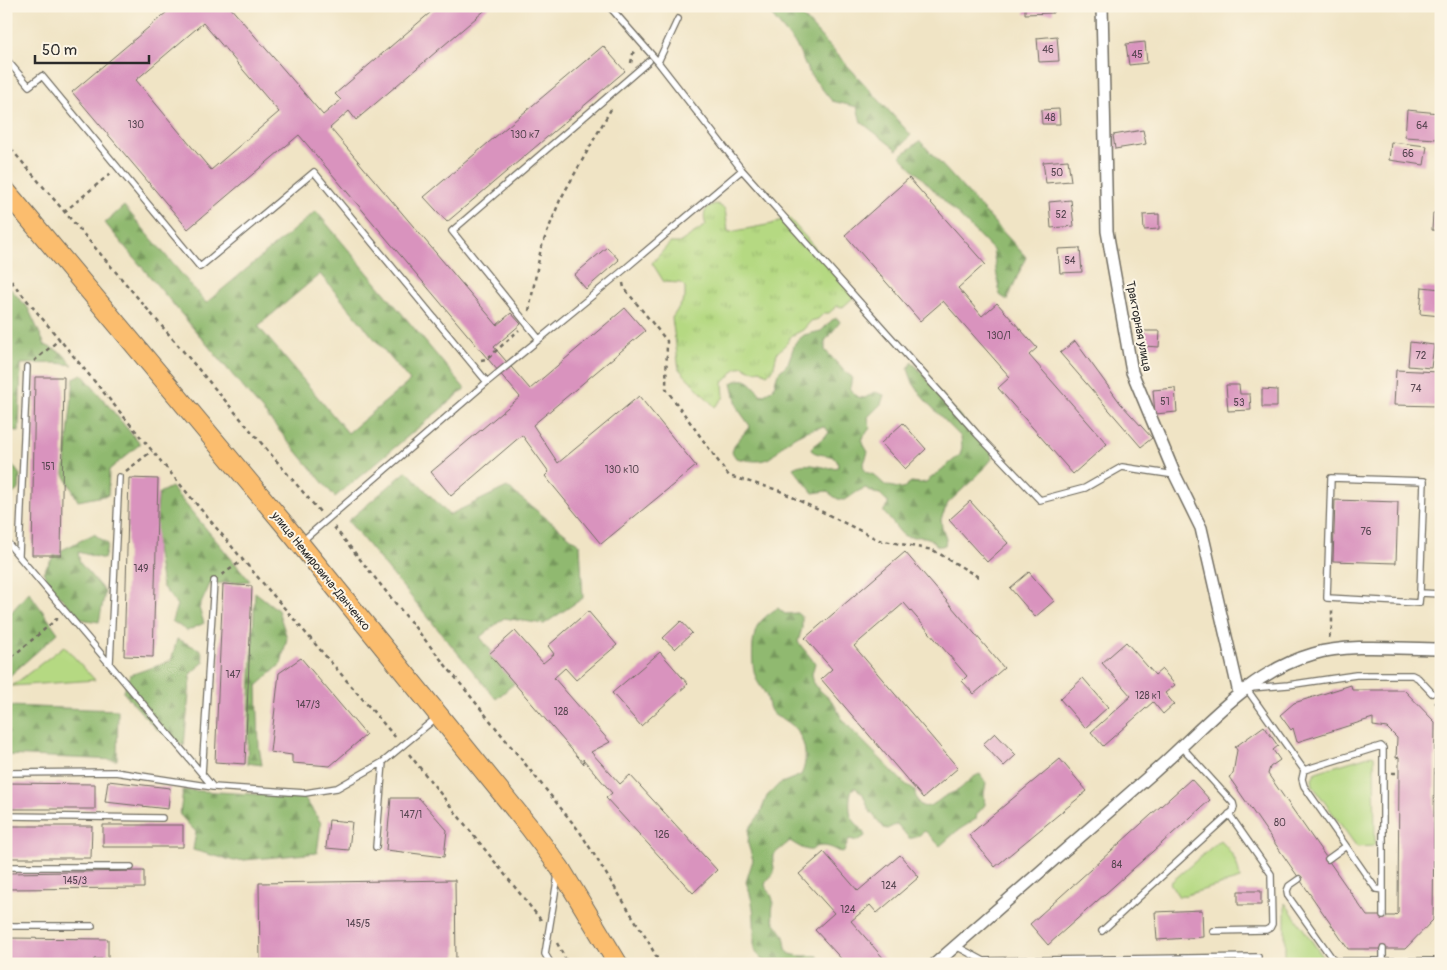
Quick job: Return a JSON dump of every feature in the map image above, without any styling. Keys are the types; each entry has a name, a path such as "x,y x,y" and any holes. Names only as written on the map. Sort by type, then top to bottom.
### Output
{"main road":[{"name":"улица Немировича-Данченко","path":"6,191 299,543 530,828 560,868 618,964"}],"street":[{"name":"Тракторная улица","path":"1102,6 1107,231 1132,372 1175,476 1201,528 1243,690"},
{"path":"935,964 1182,748 1243,690 1264,676 1286,664 1313,654 1338,649 1441,649"}],"lane":[{"path":"609,6 658,62 742,170 977,434 1040,500 1085,488 1122,467 1175,476"},
{"path":"658,62 678,19"},
{"path":"6,59 29,86 42,76 200,267 314,172 487,382"},
{"path":"539,339 452,232 649,61"},
{"path":"299,543 487,382 742,170"},
{"path":"18,555 27,367"},
{"path":"110,663 119,477"},
{"path":"1332,478 1424,481 1420,593 1419,602 1327,598 1332,478"},
{"path":"6,540 213,786"},
{"path":"202,774 214,581"},
{"path":"1420,593 1441,594"},
{"path":"1383,890 1376,889 1304,786 1302,779 1304,770 1243,690 1356,675 1412,675 1418,678 1432,693"},
{"path":"6,773 115,772 213,786 305,793 337,788 383,762 440,715"},
{"path":"1304,770 1380,746 1383,748 1383,916"},
{"path":"1102,931 1229,814 1234,807 1233,803 1182,748"},
{"path":"376,847 383,762"},
{"path":"1213,931 1266,930 1272,924 1271,874 1229,814"},
{"path":"6,816 162,818"},
{"path":"1328,859 1346,846"},
{"path":"6,867 131,867"},
{"path":"551,964 545,954 560,868"},
{"path":"1299,879 1289,886 1286,891 1288,896 1334,961 1441,961"},
{"path":"6,926 92,926"},
{"path":"956,946 982,961 1138,961 1258,957"},
{"path":"1383,949 1383,962"}],"path":[{"path":"627,80 637,38"},
{"path":"470,361 487,359 527,323 541,248 560,200 614,104"},
{"path":"6,143 327,519 580,832 648,941 660,964"},
{"path":"64,212 118,168"},
{"path":"620,273 624,288 667,341 666,389 729,476 778,490 879,540 933,550 980,578"},
{"path":"6,275 243,560 403,746 549,931 568,964"},
{"path":"27,367 60,339"},
{"path":"119,477 152,451"},
{"path":"214,581 243,560"},
{"path":"1332,610 1332,627"},
{"path":"6,662 66,612"},
{"path":"1434,773 1441,773"}],"green space":[{"path":"764,6 793,6 911,135 897,150 861,122 857,107 832,101 809,73 796,45"},
{"path":"920,141 1026,257 1007,300 1000,295 993,250 900,156"},
{"path":"717,204 725,209 728,231 730,232 772,224 788,217 856,295 843,307 837,306 829,313 824,313 818,319 811,321 803,330 791,336 777,353 773,370 767,374 760,370 755,371 743,366 736,369 723,383 724,397 715,407 679,369 672,318 685,298 685,287 681,283 664,282 652,263 670,243 679,243 706,225 704,217 707,208"},
{"path":"124,206 206,303 316,211 465,389 335,497 105,223","holes":["320,274 410,381 348,433 258,326"]},
{"path":"6,284 28,308 45,345 62,353 73,365 57,363 21,364 19,431 6,430"},
{"path":"837,318 840,322 825,341 825,350 852,377 850,388 857,397 865,398 875,392 884,395 881,404 868,417 870,428 861,440 868,452 863,466 866,472 874,475 885,485 902,489 911,482 926,482 960,455 962,447 961,437 924,399 913,383 908,369 912,362 991,451 992,459 948,503 941,519 946,539 945,545 938,546 925,537 903,535 884,513 888,502 880,494 866,488 843,500 834,497 827,491 813,493 793,468 805,465 826,468 838,467 835,458 815,453 811,450 828,434 829,432 825,427 797,435 771,457 760,461 736,458 732,452 735,444 750,426 738,409 732,383 746,380 761,395 773,389 778,373 788,363 795,343 804,335 821,331 832,320"},
{"path":"82,374 140,444 109,470 108,495 78,501 64,474 74,378"},
{"path":"6,456 20,475 19,489 6,499"},
{"path":"407,471 449,515 507,487 580,545 583,598 544,624 504,618 480,637 516,682 496,699 348,521"},
{"path":"171,487 250,581 210,584 199,608 204,623 187,631 172,621 177,605 162,586 154,534 159,493"},
{"path":"94,534 108,544 104,559 78,552 80,563 105,592 99,622 80,619 54,590 43,572 56,553"},
{"path":"29,592 58,633 6,679 6,618"},
{"path":"255,592 278,610 287,638 281,664 257,686 259,747 262,765 247,763"},
{"path":"778,608 785,614 797,613 802,617 802,628 798,642 815,663 812,674 814,685 833,702 841,717 851,729 903,782 915,791 918,803 924,806 933,804 957,791 973,777 980,774 986,783 985,805 977,814 976,819 957,831 940,846 925,831 916,837 909,838 897,824 887,829 884,828 869,810 863,794 856,788 853,788 850,801 851,816 865,836 858,841 849,839 842,853 826,846 819,846 808,850 790,841 773,855 774,872 765,886 773,900 773,920 783,935 788,952 797,956 818,956 819,964 766,964 754,950 753,907 746,882 753,860 748,844 749,829 760,814 767,796 779,784 801,775 805,761 802,739 794,727 772,712 766,695 754,673 752,652 756,630 767,615"},
{"path":"177,639 201,650 204,662 191,673 184,746 156,729 123,692 130,675 171,661"},
{"path":"64,646 95,680 12,686"},
{"path":"6,706 118,710 117,760 6,755"},
{"path":"1374,756 1375,844 1373,846 1357,847 1313,786 1312,778 1316,772"},
{"path":"183,790 304,797 321,823 317,853 234,861 193,850 196,832 180,815"},
{"path":"1220,840 1234,858 1240,879 1179,897 1170,883"},
{"path":"1285,903 1328,964 1285,964"}],"building":[{"path":"174,6 229,6 323,115 341,100 335,94 438,6 490,6 356,120 349,111 330,128 497,325 511,313 521,324 494,347 530,389 625,308 645,331 533,425 558,463 639,396 696,466 601,544 545,476 549,472 522,435 451,496 431,472 520,397 299,135 188,229 72,92","holes":["203,23 279,112 211,170 136,80"]},
{"path":"1025,6 1053,6 1053,13 1025,14"},
{"path":"1057,36 1059,61 1039,62 1037,38"},
{"path":"1145,42 1147,63 1129,65 1126,44"},
{"path":"603,46 625,71 447,222 424,197"},
{"path":"1059,109 1060,124 1042,124 1041,110"},
{"path":"1407,110 1439,113 1436,139 1405,137"},
{"path":"1143,130 1146,144 1115,149 1113,135"},
{"path":"1391,142 1427,146 1424,165 1389,160"},
{"path":"1068,160 1071,181 1046,183 1043,162"},
{"path":"909,178 985,264 958,288 982,316 997,303 1037,348 1029,355 1107,444 1073,474 998,388 1010,377 943,301 920,321 845,235"},
{"path":"1071,200 1074,226 1051,228 1049,202"},
{"path":"1433,213 1441,213 1441,231 1432,230"},
{"path":"1159,214 1159,229 1144,230 1143,215"},
{"path":"607,247 619,260 586,289 574,275"},
{"path":"1080,248 1082,272 1060,273 1058,249"},
{"path":"1422,287 1441,289 1441,316 1420,314"},
{"path":"1144,331 1160,331 1159,347 1144,346"},
{"path":"1075,341 1121,404 1152,438 1141,447 1060,353"},
{"path":"1410,342 1434,345 1431,368 1408,366"},
{"path":"1396,370 1439,372 1437,406 1394,405"},
{"path":"35,377 64,377 61,555 32,555"},
{"path":"1226,385 1239,385 1240,394 1250,394 1251,410 1228,411"},
{"path":"1175,388 1177,412 1155,414 1153,390"},
{"path":"1262,389 1277,390 1277,407 1262,407"},
{"path":"903,423 926,449 905,469 881,443"},
{"path":"129,478 158,479 153,657 124,656"},
{"path":"1335,500 1398,502 1396,563 1333,561"},
{"path":"970,501 1008,543 987,562 949,520"},
{"path":"905,552 1004,668 974,694 962,681 967,676 904,603 854,646 958,768 923,798 821,679 832,669 805,638"},
{"path":"1029,572 1054,601 1035,617 1010,588"},
{"path":"223,584 252,586 245,764 215,762"},
{"path":"588,611 617,645 576,680 565,668 554,678 610,742 591,752 620,784 630,775 717,870 693,893 606,798 612,793 583,759 584,764 489,654 515,631 543,663 554,654 548,646"},
{"path":"681,621 692,633 675,649 663,638"},
{"path":"1126,642 1155,675 1162,669 1175,685 1165,693 1174,704 1163,714 1153,702 1103,746 1091,732 1131,696 1102,663"},
{"path":"660,652 688,684 641,726 612,693"},
{"path":"301,658 366,735 330,766 292,763 292,755 270,752 279,673"},
{"path":"1083,678 1108,707 1085,728 1060,699"},
{"path":"1351,685 1352,690 1404,690 1435,722 1433,920 1405,949 1348,949 1229,777 1233,774 1237,750 1235,747 1264,726 1278,746 1273,750 1280,760 1270,767 1268,774 1367,916 1395,916 1398,913 1399,757 1396,758 1397,738 1387,728 1373,726 1373,718 1297,742 1293,728 1291,730 1280,715 1294,703"},
{"path":"995,733 1016,755 1004,766 983,744"},
{"path":"1060,759 1087,791 995,867 969,835"},
{"path":"1191,779 1210,800 1048,945 1030,924"},
{"path":"108,781 170,788 168,809 105,802"},
{"path":"6,783 95,784 95,809 6,809"},
{"path":"391,798 419,798 447,830 444,857 386,850"},
{"path":"329,820 352,822 349,850 326,848"},
{"path":"103,825 183,825 183,847 103,847"},
{"path":"6,826 92,826 91,858 6,858"},
{"path":"824,852 858,891 900,855 919,877 877,913 870,905 851,921 885,960 881,964 846,964 815,930 834,913 799,874"},
{"path":"144,871 144,888 6,889 6,873"},
{"path":"455,880 456,964 260,964 259,883"},
{"path":"1238,891 1261,891 1261,905 1238,905"},
{"path":"1202,910 1203,937 1157,940 1155,912"},
{"path":"6,938 108,939 108,959 94,959 93,964 6,964"}]}
